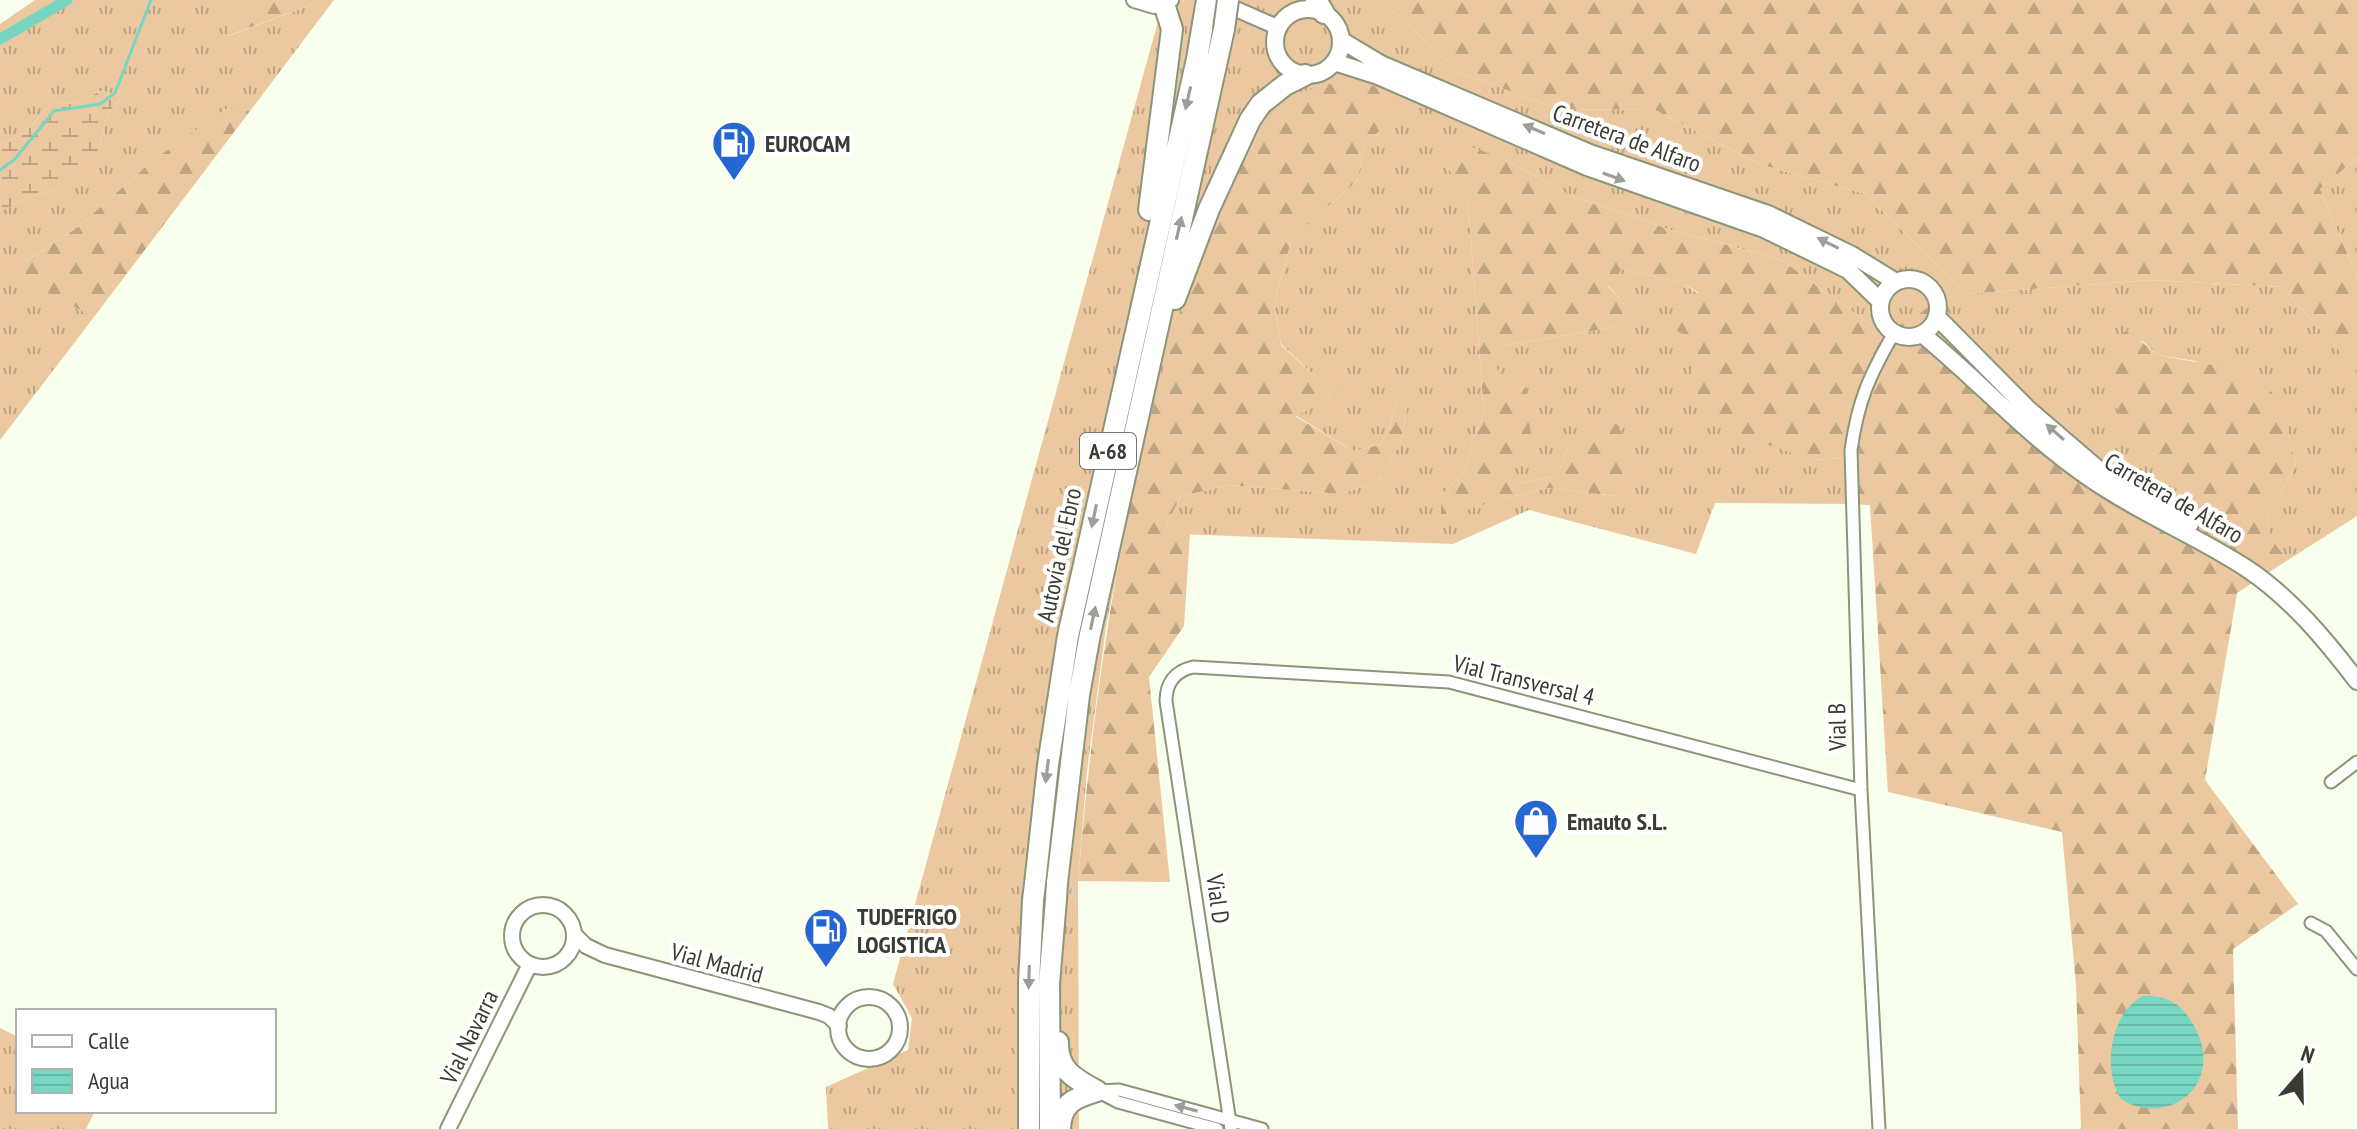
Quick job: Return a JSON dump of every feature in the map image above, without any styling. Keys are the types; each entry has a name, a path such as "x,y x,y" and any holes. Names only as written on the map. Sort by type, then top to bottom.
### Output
{"highway":[{"name":"Autovía del Ebro","path":"1029,1129 1029,983 1034,892 1048,765 1068,636 1207,0"},
{"name":"Autovía del Ebro","path":"1050,1129 1049,984 1079,695 1228,0"},
{"path":"1120,398 1132,305 1155,179 1172,29 1168,2"},
{"path":"1143,393 1157,365 1170,313 1204,221 1250,120 1261,104 1285,85 1305,75"},
{"path":"1057,891 1061,934 1058,1050 1062,1066 1073,1078 1097,1091"},
{"path":"1060,1129 1063,1109 1068,1102 1097,1091"}],"main road":[{"path":"1320,6 1341,31 1341,40 1334,62 1317,74 1305,75 1287,68 1281,62 1275,52 1274,38 1285,16 1295,10 1320,6"},
{"name":"Carretera de Alfaro","path":"1341,40 1381,64 1590,153 1768,214 1852,255 1896,282"},
{"name":"Carretera de Alfaro","path":"1334,62 1378,76 1587,167 1764,229 1848,270 1880,301"},
{"path":"1913,279 1928,286 1937,300 1937,317 1922,334 1908,337 1894,333 1882,319 1880,301 1886,290 1896,282 1913,279"},
{"name":"Carretera de Alfaro","path":"1937,317 2027,408 2098,469 2214,539 2270,579 2323,631 2357,673"},
{"name":"Carretera de Alfaro","path":"1922,334 2052,450 2088,477 2265,581 2304,619 2357,681"}],"street":[{"path":"1134,0 1143,5 1168,2"},
{"path":"1216,0 1277,27"},
{"name":"Vial B","path":"1879,1129 1861,790 1851,450 1857,409 1871,372 1894,333"},
{"name":"Vial Transversal 4","path":"1173,678 1178,672 1193,667 1449,682 1861,790"},
{"name":"Vial D","path":"1173,678 1166,689 1166,701 1230,1124"},
{"path":"2331,782 2357,762"},
{"path":"533,906 555,907 567,914 574,934 573,944 565,958 551,966 530,964 520,957 512,934 515,922 522,913 533,906"},
{"path":"2311,923 2326,931 2357,969"},
{"name":"Vial Madrid","path":"574,934 586,946 605,955 819,1012 829,1016 839,1026"},
{"name":"Vial Madrid","path":"565,958 605,955"},
{"name":"Vial Navarra","path":"448,1129 530,964"},
{"path":"879,998 897,1014 899,1038 883,1056 871,1059 859,1057 841,1042 839,1026 839,1018 855,1000 879,998"},
{"name":"Vial Madrid","path":"819,1012 833,1012 846,1007"},
{"path":"1097,1091 1119,1090 1230,1124 1262,1129"},
{"path":"1097,1091 1118,1102 1217,1129"}],"green space":[{"path":"35,0 243,0 228,36 324,0 334,0 250,111 227,109 152,161 77,228 21,264 14,275 94,317 0,440 0,212 26,198 55,191 100,146 107,114 123,96 101,91 74,104 53,102 25,132 0,145 0,24"},
{"path":"243,0 324,0 227,36"},
{"path":"1161,0 1381,0 1459,72 1558,109 1655,110 1762,165 1865,194 1967,294 2150,280 2282,287 2357,370 2357,516 2288,560 2272,540 2266,520 2296,464 2288,436 2195,361 2158,355 2141,340 2149,450 2187,483 2188,498 2164,500 2096,460 1955,333 1937,300 1931,304 1926,322 1874,327 1780,259 1671,230 1572,196 1504,159 1445,163 1468,200 1484,415 1474,435 1466,469 1441,496 1501,499 1548,488 1616,496 1569,444 1557,476 1522,483 1507,471 1532,447 1507,382 1491,362 1501,346 1638,321 1608,285 1622,269 1682,283 1699,294 1679,307 1703,346 1812,460 1845,458 1858,504 1715,503 1696,554 1529,510 1453,544 1178,534 1166,525 1181,496 1230,485 1341,494 1378,481 1400,444 1407,409 1397,395 1391,424 1380,445 1353,451 1295,415 1323,403 1338,390 1316,377 1281,344 1274,304 1292,238 1357,181 1365,144 1382,129 1375,86 1141,453 1106,627 1087,771 1078,881 1079,1129 828,1129 826,1087 908,1050 912,1018 893,984 1157,25"},
{"path":"1381,0 2357,0 2357,158 2320,189 2357,277 2357,370 2282,287 2150,280 1967,294 1865,194 1762,165 1655,110 1558,109 1459,72"},
{"path":"1334,83 1375,86 1390,109 1382,129 1365,144 1357,181 1292,238 1274,304 1281,345 1316,377 1339,390 1323,403 1295,416 1353,451 1380,445 1391,424 1397,394 1407,409 1400,444 1378,481 1341,494 1230,485 1181,496 1166,525 1178,534 1190,534 1184,626 1149,677 1170,882 1078,881 1090,757 1117,574 1142,452 1179,315 1215,216 1261,123 1282,100"},
{"path":"101,91 123,96 107,114 100,146 87,175 55,191 26,198 0,212 0,145 25,132 53,102 74,104"},
{"path":"227,108 250,111 94,317 13,275 21,264 77,228 152,161"},
{"path":"1469,146 1504,159 1572,196 1671,230 1780,259 1874,327 1908,323 1938,299 1955,333 2096,460 2164,500 2188,498 2187,484 2149,450 2119,413 2102,377 2108,343 2127,330 2158,355 2228,368 2267,385 2279,403 2296,464 2266,520 2272,540 2288,560 2237,593 2205,780 2298,904 2233,949 2238,1129 2081,1129 2076,985 2062,832 1888,792 1870,505 1850,504 1846,453 1845,458 1813,460 1742,436 1693,394 1693,361 1702,346 1666,324 1679,307 1699,293 1682,283 1622,269 1608,286 1639,321 1501,346 1492,362 1507,382 1526,387 1532,447 1508,471 1522,483 1557,476 1569,444 1600,424 1617,424 1630,452 1629,482 1616,496 1548,488 1441,518 1441,496 1466,469 1474,435 1484,415 1468,200 1444,162"},
{"path":"2357,158 2357,277 2320,189"},
{"path":"0,1028 16,1036 16,1113 94,1113 86,1129 0,1129"}],"water":[{"path":"2143,996 2166,999 2184,1011 2202,1046 2203,1065 2198,1082 2188,1095 2174,1104 2157,1108 2139,1107 2121,1099 2112,1073 2112,1043 2117,1028 2123,1015"}],"waterway":[{"path":"0,39 67,0"},
{"path":"0,170 14,160 54,111 100,104 115,93 151,0"}],"tunnel":[{"path":"1022,890 1074,893"}],"place":[{"name":"EUROCAM","path":"734,182"},
{"name":"Emauto S.L.","path":"1536,860"},
{"name":"TUDEFRIGO LOGISTICA","path":"826,969"}]}
